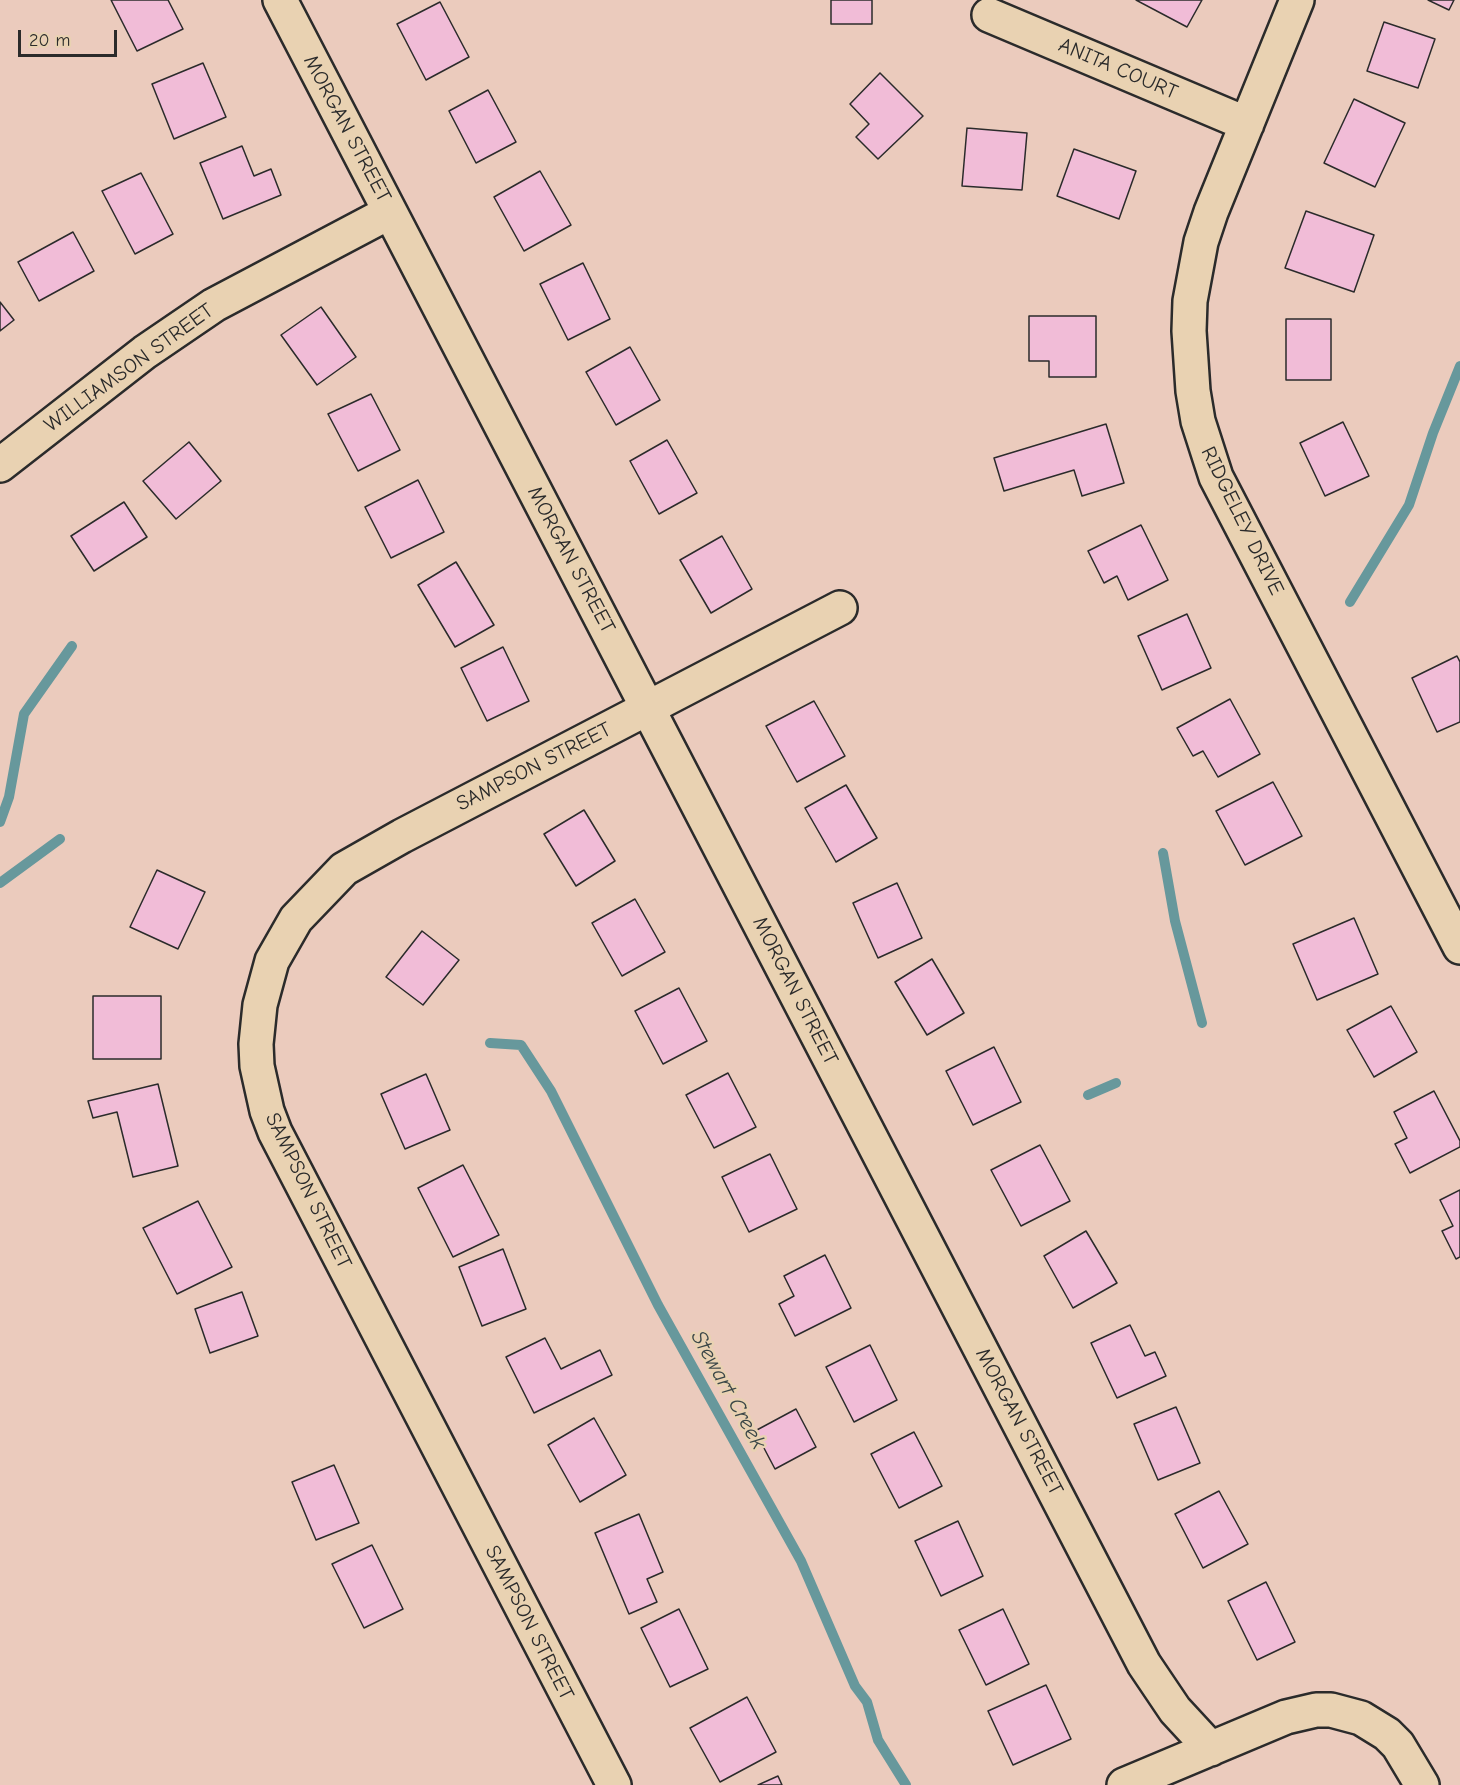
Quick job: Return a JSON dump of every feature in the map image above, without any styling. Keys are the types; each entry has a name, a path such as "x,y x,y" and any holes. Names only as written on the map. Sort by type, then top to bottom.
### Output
{"street":[{"name":"MORGAN STREET","path":"280,0 1144,1664 1175,1710 1211,1749"},
{"name":"RIDGELEY DRIVE","path":"1297,0 1201,242 1190,300 1189,341 1198,421 1216,477 1460,947"},
{"name":"ANITA COURT","path":"989,15 1247,124"},
{"name":"WILLIAMSON STREET","path":"0,465 145,352 214,305 390,212"},
{"name":"SAMPSON STREET","path":"614,1785 275,1132 267,1111 257,1066 256,1044 260,1005 272,961 296,919 344,869 412,830 840,608"},
{"path":"1124,1785 1286,1717 1316,1710 1331,1710 1361,1718 1387,1734 1398,1745 1422,1785"}],"building":[{"path":"111,0 168,0 183,29 137,51"},
{"path":"831,0 872,0 872,24 831,24"},
{"path":"1136,0 1202,0 1187,27"},
{"path":"1428,0 1454,0 1449,10"},
{"path":"440,2 469,57 426,80 397,24"},
{"path":"1384,22 1435,39 1418,88 1367,71"},
{"path":"203,63 226,117 174,139 152,84"},
{"path":"880,73 923,116 878,159 856,137 869,124 850,104"},
{"path":"488,90 516,142 476,163 449,111"},
{"path":"1354,99 1405,123 1375,187 1324,163"},
{"path":"967,128 1027,133 1022,190 962,186"},
{"path":"242,146 254,176 271,169 281,195 223,219 200,163"},
{"path":"1074,149 1136,171 1119,219 1057,196"},
{"path":"540,171 571,225 524,251 494,197"},
{"path":"141,173 173,234 135,254 102,191"},
{"path":"1306,211 1374,235 1354,292 1285,268"},
{"path":"73,232 94,271 39,301 18,262"},
{"path":"583,263 610,319 568,340 540,284"},
{"path":"0,302 14,320 0,331"},
{"path":"321,307 356,357 317,385 281,335"},
{"path":"1029,316 1096,316 1096,377 1049,377 1049,361 1029,361"},
{"path":"1286,319 1331,319 1331,380 1286,380"},
{"path":"630,347 660,400 616,425 586,372"},
{"path":"371,394 400,450 358,471 328,414"},
{"path":"1343,422 1369,476 1325,496 1300,443"},
{"path":"1106,424 1124,483 1082,496 1074,470 1004,491 994,458"},
{"path":"667,440 697,493 659,514 630,461"},
{"path":"189,442 221,481 176,519 143,481"},
{"path":"418,480 444,532 391,558 365,507"},
{"path":"124,502 147,537 94,571 71,536"},
{"path":"1141,525 1168,580 1128,600 1117,576 1104,583 1088,551"},
{"path":"722,536 752,589 711,613 680,560"},
{"path":"456,562 494,625 455,647 418,585"},
{"path":"1187,614 1211,668 1162,690 1138,636"},
{"path":"503,647 529,701 487,721 461,668"},
{"path":"1457,656 1460,662 1460,722 1437,732 1412,678"},
{"path":"1230,699 1260,754 1218,777 1203,751 1193,756 1177,728"},
{"path":"814,701 845,756 797,782 766,726"},
{"path":"1273,782 1302,836 1245,865 1216,811"},
{"path":"846,785 877,838 836,862 805,808"},
{"path":"584,810 615,861 576,886 544,834"},
{"path":"157,870 205,892 178,949 130,927"},
{"path":"897,883 922,938 878,958 853,903"},
{"path":"635,899 665,952 622,976 592,923"},
{"path":"1354,918 1378,974 1317,1000 1293,944"},
{"path":"422,931 459,960 423,1005 386,977"},
{"path":"932,959 964,1013 927,1035 895,982"},
{"path":"679,988 707,1041 663,1064 635,1011"},
{"path":"93,996 161,996 161,1059 93,1059"},
{"path":"1391,1006 1417,1052 1374,1077 1347,1030"},
{"path":"994,1047 1021,1102 973,1125 946,1071"},
{"path":"728,1073 756,1127 714,1148 686,1095"},
{"path":"426,1074 450,1130 405,1149 381,1094"},
{"path":"158,1084 178,1166 133,1177 117,1112 93,1118 88,1101"},
{"path":"1434,1091 1460,1141 1460,1147 1410,1173 1395,1144 1407,1138 1394,1112"},
{"path":"1040,1145 1070,1201 1021,1226 991,1170"},
{"path":"770,1154 797,1209 749,1232 722,1177"},
{"path":"463,1165 499,1235 453,1257 418,1188"},
{"path":"1460,1190 1460,1257 1456,1259 1442,1231 1453,1226 1440,1200"},
{"path":"198,1201 232,1267 177,1294 143,1228"},
{"path":"1086,1231 1117,1283 1073,1308 1044,1256"},
{"path":"503,1249 526,1309 482,1326 459,1267"},
{"path":"825,1255 851,1308 795,1336 779,1304 794,1296 784,1276"},
{"path":"242,1292 258,1336 210,1353 195,1309"},
{"path":"1130,1325 1145,1356 1155,1352 1166,1376 1117,1398 1091,1343"},
{"path":"545,1338 561,1369 600,1350 612,1375 534,1413 506,1357"},
{"path":"870,1345 897,1400 854,1422 826,1367"},
{"path":"1176,1407 1200,1463 1158,1480 1134,1424"},
{"path":"796,1409 816,1447 775,1469 755,1431"},
{"path":"594,1418 626,1475 580,1502 548,1445"},
{"path":"914,1432 942,1486 899,1508 871,1454"},
{"path":"334,1465 359,1523 316,1540 292,1482"},
{"path":"1219,1491 1248,1544 1203,1568 1175,1514"},
{"path":"639,1514 663,1572 647,1579 657,1602 629,1614 595,1533"},
{"path":"958,1521 983,1576 941,1596 915,1541"},
{"path":"372,1545 403,1609 364,1628 332,1564"},
{"path":"1266,1582 1295,1642 1257,1660 1228,1601"},
{"path":"679,1609 708,1669 670,1687 641,1628"},
{"path":"1003,1609 1029,1664 986,1685 959,1630"},
{"path":"1046,1685 1071,1739 1013,1765 988,1711"},
{"path":"747,1697 776,1752 720,1782 690,1728"},
{"path":"778,1776 782,1785 758,1785"}],"waterway":[{"path":"1350,602 1409,505 1433,433 1460,366"},
{"path":"0,822 9,797 24,714 72,646"},
{"name":"Stewart Creek","path":"0,883 60,839"},
{"path":"1163,853 1175,921 1202,1023"},
{"name":"Stewart Creek","path":"490,1043 521,1045 551,1091 658,1305 801,1561 855,1686 867,1702 878,1740 906,1785"},
{"path":"1088,1095 1116,1083"}]}
